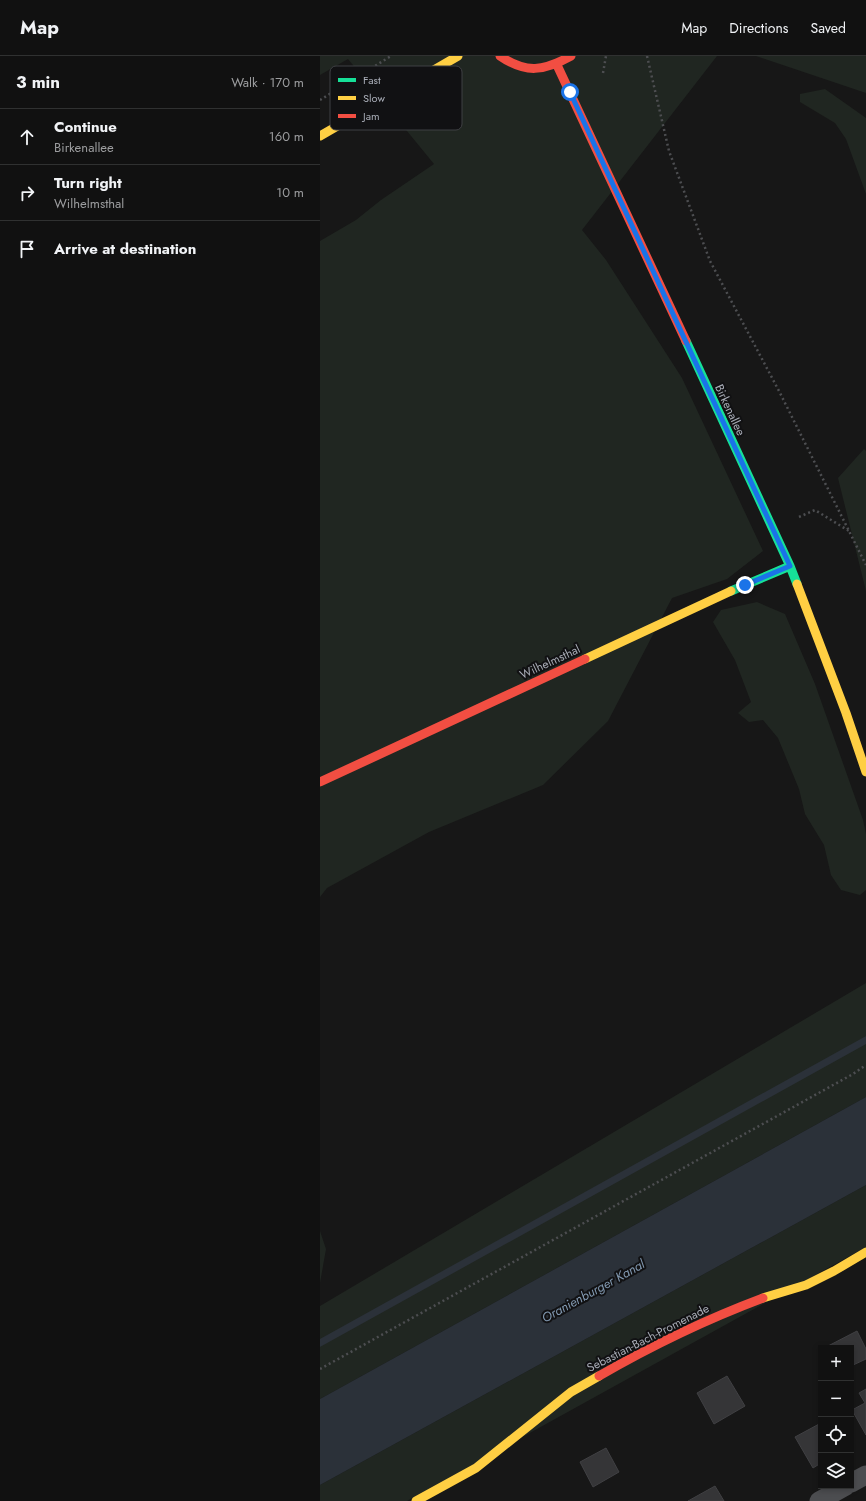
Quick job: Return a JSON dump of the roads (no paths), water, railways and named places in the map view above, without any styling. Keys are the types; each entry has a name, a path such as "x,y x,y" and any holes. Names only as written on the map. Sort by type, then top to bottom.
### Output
{"street":[{"path":"441,66 458,56"},
{"path":"500,56 506,61 532,69 558,65 571,56"},
{"name":"Birkenallee","path":"558,65 790,566 846,713 866,772"},
{"path":"320,136 330,130"},
{"name":"Wilhelmsthal","path":"320,782 738,588 790,566"},
{"name":"Sebastian-Bach-Promenade","path":"416,1501 476,1468 571,1392 630,1358 732,1310 772,1295 806,1285 834,1272 866,1252"},
{"path":"854,1481 866,1475"},
{"path":"819,1501 841,1489"}],"water":[{"name":"Oranienburger Kanal","path":"866,1097 866,1185 320,1485 320,1399"}],"waterway":[{"path":"320,1343 866,1040"}]}
